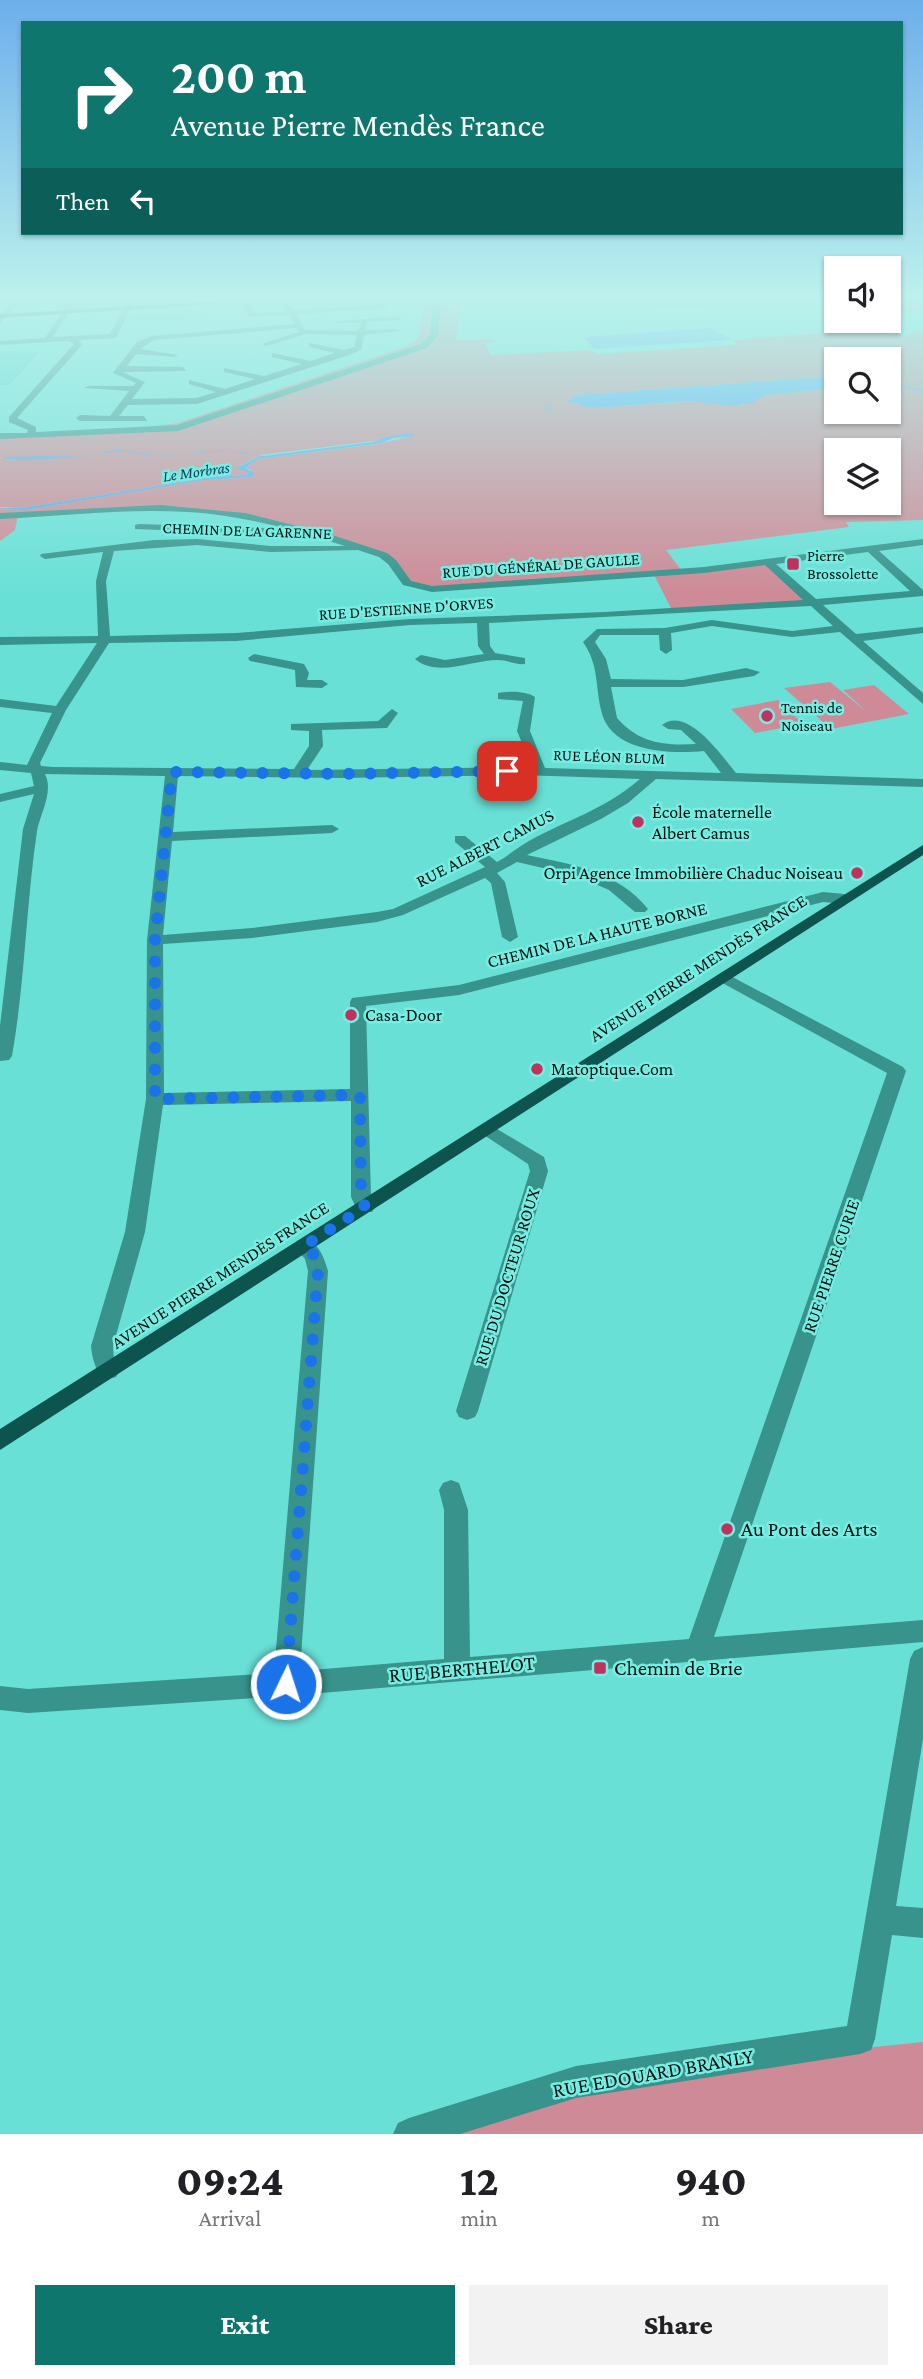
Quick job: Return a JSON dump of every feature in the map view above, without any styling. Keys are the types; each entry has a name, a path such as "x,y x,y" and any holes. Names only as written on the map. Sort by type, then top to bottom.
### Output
{"main road":[{"name":"AVENUE PIERRE MENDÈS FRANCE","path":"0,1441 723,977 919,855"}],"street":[{"path":"30,435 33,429 12,420 31,397"},
{"path":"113,418 130,397"},
{"path":"111,407 124,404 184,403 208,397"},
{"path":"0,436 137,432 178,428 276,397"},
{"path":"80,418 144,419"},
{"name":"RUE DU GÉNÉRAL DE GAULLE","path":"0,516 171,508 274,521 365,548 393,562 407,583 432,589 769,563 869,547 923,542"},
{"path":"139,527 219,527 284,533 311,530"},
{"name":"CHEMIN DE LA GARENNE","path":"45,556 110,547 197,542 271,549 365,548"},
{"path":"3,1056 12,1006 30,829 41,788 33,763 60,710 104,640 101,581 110,547"},
{"path":"869,547 921,593"},
{"path":"769,563 923,700"},
{"name":"RUE D'ESTIENNE D'ORVES","path":"0,641 289,633 483,618 605,615 921,593"},
{"path":"483,618 484,646 491,655"},
{"path":"706,747 648,747 627,738 608,713 604,665 589,642 590,638 597,632 665,631 712,623 775,639 844,628"},
{"path":"325,629 360,638"},
{"path":"855,638 923,630"},
{"path":"665,631 666,650"},
{"path":"289,633 269,653 300,667 303,673 300,684 322,684"},
{"path":"421,659 435,666 491,655 521,661"},
{"path":"606,683 688,683 741,671 754,672"},
{"path":"502,696 529,697 522,725 529,747 539,763 539,771"},
{"path":"0,703 60,710"},
{"path":"296,727 382,725 392,713"},
{"path":"668,725 685,726 732,777"},
{"path":"299,772 316,746 315,726"},
{"name":"RUE LÉON BLUM","path":"0,766 37,770 172,772 539,771 923,783"},
{"path":"108,1371 103,1360 102,1346 135,1232 155,1099 155,940 172,772"},
{"name":"RUE ALBERT CAMUS","path":"155,940 252,933 377,917 425,901 515,857 534,844 605,811 653,775"},
{"path":"0,798 41,788"},
{"path":"165,837 332,829"},
{"path":"460,839 491,869 498,882 510,937"},
{"path":"515,857 592,876 622,892 640,909"},
{"name":"CHEMIN DE LA HAUTE BORNE","path":"360,1095 358,1002 459,990 823,897 844,900"},
{"name":"RUE PIERRE CURIE","path":"698,1648 897,1071 723,977"},
{"path":"155,1099 360,1095 361,1197 365,1207"},
{"name":"RUE DU DOCTEUR ROUX","path":"467,1411 539,1171 537,1161 487,1129"},
{"path":"286,1684 318,1271 314,1255 304,1246"},
{"path":"450,1490 456,1510 457,1669"},
{"name":"RUE BERTHELOT","path":"0,1699 28,1701 286,1684 923,1631"},
{"path":"923,1659 880,1919 923,1923"},
{"name":"RUE EDOUARD BRANLY","path":"409,2134 576,2082 860,2039 880,1919"}],"shaded area":[{"path":"257,397 575,397 567,401 591,408 696,401 733,406 743,405 762,397 824,397 824,424 901,424 901,397 923,397 923,520 846,522 849,527 666,550 682,571 769,563 814,601 672,610 653,573 454,588 415,586 383,555 311,530 274,521 171,508 18,515 15,530 0,541 0,508 25,510 203,480 251,477 251,470 245,468 257,459 377,444 413,436 260,455 238,467 249,473 247,475 214,477 23,508 0,507 0,458 28,458 0,457 0,436 130,430 178,423"},
{"path":"830,682 867,712 843,690 874,685 909,714 831,729 784,688"},
{"name":"Tennis de Noiseau","path":"778,700 803,724 755,733 731,709"},
{"path":"923,2042 923,2134 404,2134 574,2078"}],"water":[{"path":"575,397 763,397 751,403 733,406 691,401 591,408 567,401"},
{"path":"413,433 414,436 393,438 382,443 257,459 245,468 254,473 251,477 203,480 25,510 0,508 23,508 214,477 247,475 249,473 237,468 259,456 254,455 373,442 390,436"},
{"path":"117,450 155,455 127,452 92,454"},
{"path":"79,456 23,460 0,457"}],"waterway":[{"name":"Le Morbras","path":"547,409 552,408"}],"place":[{"name":"Pierre Brossolette","path":"793,564"},
{"name":"Tennis de Noiseau","path":"767,716"},
{"name":"École maternelle Albert Camus","path":"638,822"},
{"name":"Orpi Agence Immobilière Chaduc Noiseau","path":"857,873"},
{"name":"Casa-Door","path":"351,1015"},
{"name":"Matoptique.Com","path":"537,1069"},
{"name":"Au Pont des Arts","path":"727,1529"},
{"name":"Chemin de Brie","path":"600,1668"}],"route":[{"path":"286,1684 318,1271 314,1255 304,1246 365,1207 361,1197 360,1095 155,1099 155,940 172,772 340,774 507,771"}]}
